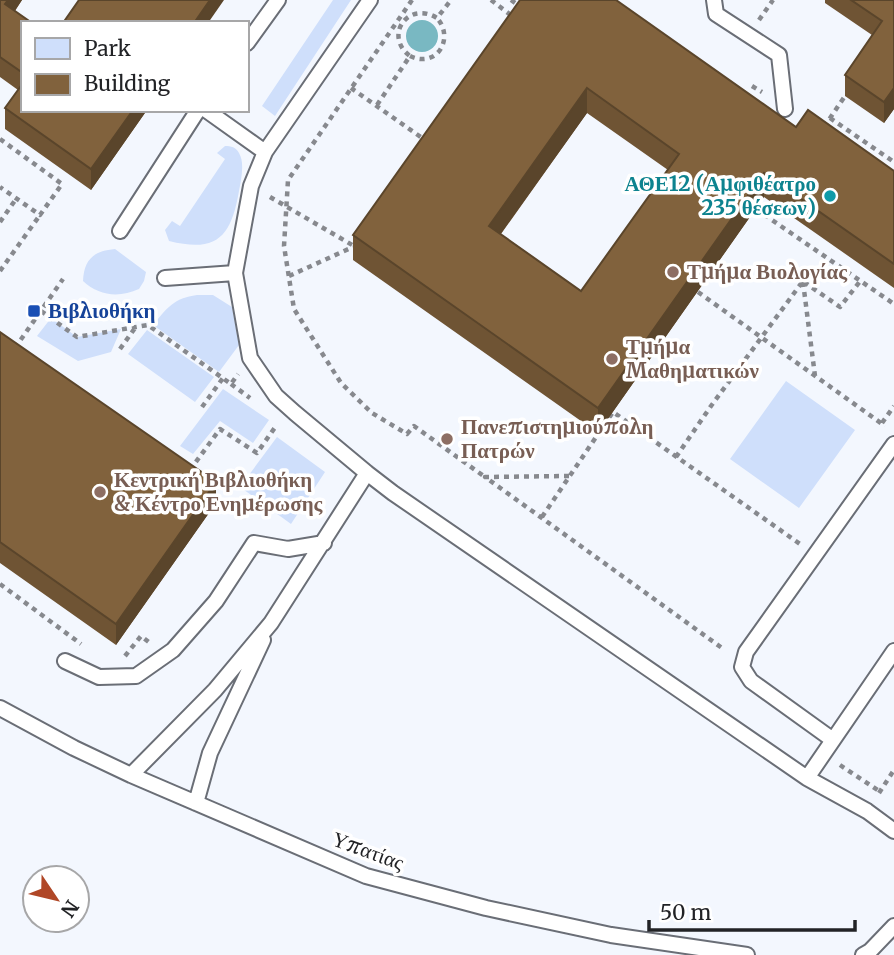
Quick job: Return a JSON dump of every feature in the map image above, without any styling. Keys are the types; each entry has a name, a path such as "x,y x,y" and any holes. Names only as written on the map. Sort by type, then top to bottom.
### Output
{"lane":[{"path":"248,42 278,0"},
{"path":"370,0 265,152 251,186 234,273 250,358 276,396 367,473 807,778 867,811 894,831"},
{"path":"714,0 716,14 779,55 785,109"},
{"path":"120,231 197,112"},
{"path":"209,112 265,152"},
{"path":"165,278 234,273"},
{"path":"833,740 751,681 743,667 746,652 894,444"},
{"path":"131,775 215,690 271,623 367,473"},
{"path":"65,661 99,677 136,676 173,650 216,601 254,543 288,549 324,543"},
{"path":"196,803 210,753 271,623"},
{"path":"807,778 894,651"},
{"name":"Υπατίας","path":"0,708 131,775 366,876 486,908 611,935 747,955"},
{"path":"863,955 894,926"}],"path":[{"path":"412,0 288,180 284,246 294,309 341,383 372,413 407,434 414,426 722,648"},
{"path":"437,18 451,0"},
{"path":"491,0 513,16 506,26"},
{"path":"511,0 528,12"},
{"path":"418,12 426,12 437,18 444,26 446,34 442,49 430,59 422,60 410,56 402,49 399,42 400,26 404,20 418,12"},
{"path":"377,105 410,56"},
{"path":"351,88 434,146"},
{"path":"830,118 894,162"},
{"path":"420,151 433,131"},
{"path":"0,139 62,184 0,271"},
{"path":"251,186 354,246"},
{"path":"0,187 40,215"},
{"path":"0,222 16,199"},
{"path":"756,209 894,304"},
{"path":"289,276 354,246 361,235"},
{"path":"8,358 63,279"},
{"path":"803,281 841,307 861,280"},
{"path":"676,457 803,281"},
{"path":"803,281 815,376"},
{"path":"698,292 888,428"},
{"path":"41,311 77,337 148,325 251,398"},
{"path":"120,349 136,327"},
{"path":"231,384 250,358"},
{"path":"202,407 223,378"},
{"path":"882,424 894,407"},
{"path":"542,517 613,412 816,555"},
{"path":"183,480 220,429 257,453 276,426"},
{"path":"485,477 569,476"},
{"path":"0,584 85,646"},
{"path":"824,753 887,797"}],"green space":[{"path":"333,0 351,0 275,116 262,106"},
{"path":"225,146 238,151 242,167 236,207 226,230 210,243 199,245 169,241 165,230 172,221 180,226 225,159 217,153"},
{"path":"115,249 146,272 139,289 124,294 110,294 96,290 83,281 85,267 95,254"},
{"path":"197,295 213,295 232,307 239,345 219,372 153,325 172,305"},
{"path":"51,318 77,337 121,329 111,352 78,361 37,336"},
{"path":"147,330 214,377 195,402 128,354"},
{"path":"786,381 855,430 799,508 730,459"},
{"path":"223,389 269,420 253,443 220,421 193,454 180,446"},
{"path":"277,437 325,472 291,524 240,487"}],"shaded area":[{"path":"422,20 433,25 438,36 433,47 422,52 411,47 406,36 411,25"}],"building":[{"path":"0,0 8,0 5,4 29,21 21,21 21,72 0,57"},
{"path":"79,0 210,0 195,21 64,21"},
{"path":"520,0 616,0 796,127 808,110 894,171 894,264 764,173 598,408 353,235","holes":["587,88 679,154 581,291 489,226"]},
{"path":"851,0 894,0 894,88 884,102 845,75 882,21"},
{"path":"21,86 21,112 132,112 91,169 5,108"},
{"name":"Κεντρική Βιβλιοθήκη & Κέντρο Ενημέρωσης","path":"0,332 216,482 116,624 0,542"}],"place":[{"name":"ΑΘΕ12 (Αμφιθέατρο 235 θέσεων)","path":"830,196"},
{"name":"Τμήμα Βιολογίας","path":"673,272"},
{"name":"Βιβλιοθήκη","path":"34,311"},
{"name":"Τμήμα Μαθηματικών","path":"612,359"},
{"name":"Πανεπιστημιούπολη Πατρών","path":"447,439"},
{"name":"Κεντρική Βιβλιοθήκη & Κέντρο Ενημέρωσης","path":"100,492"}]}
